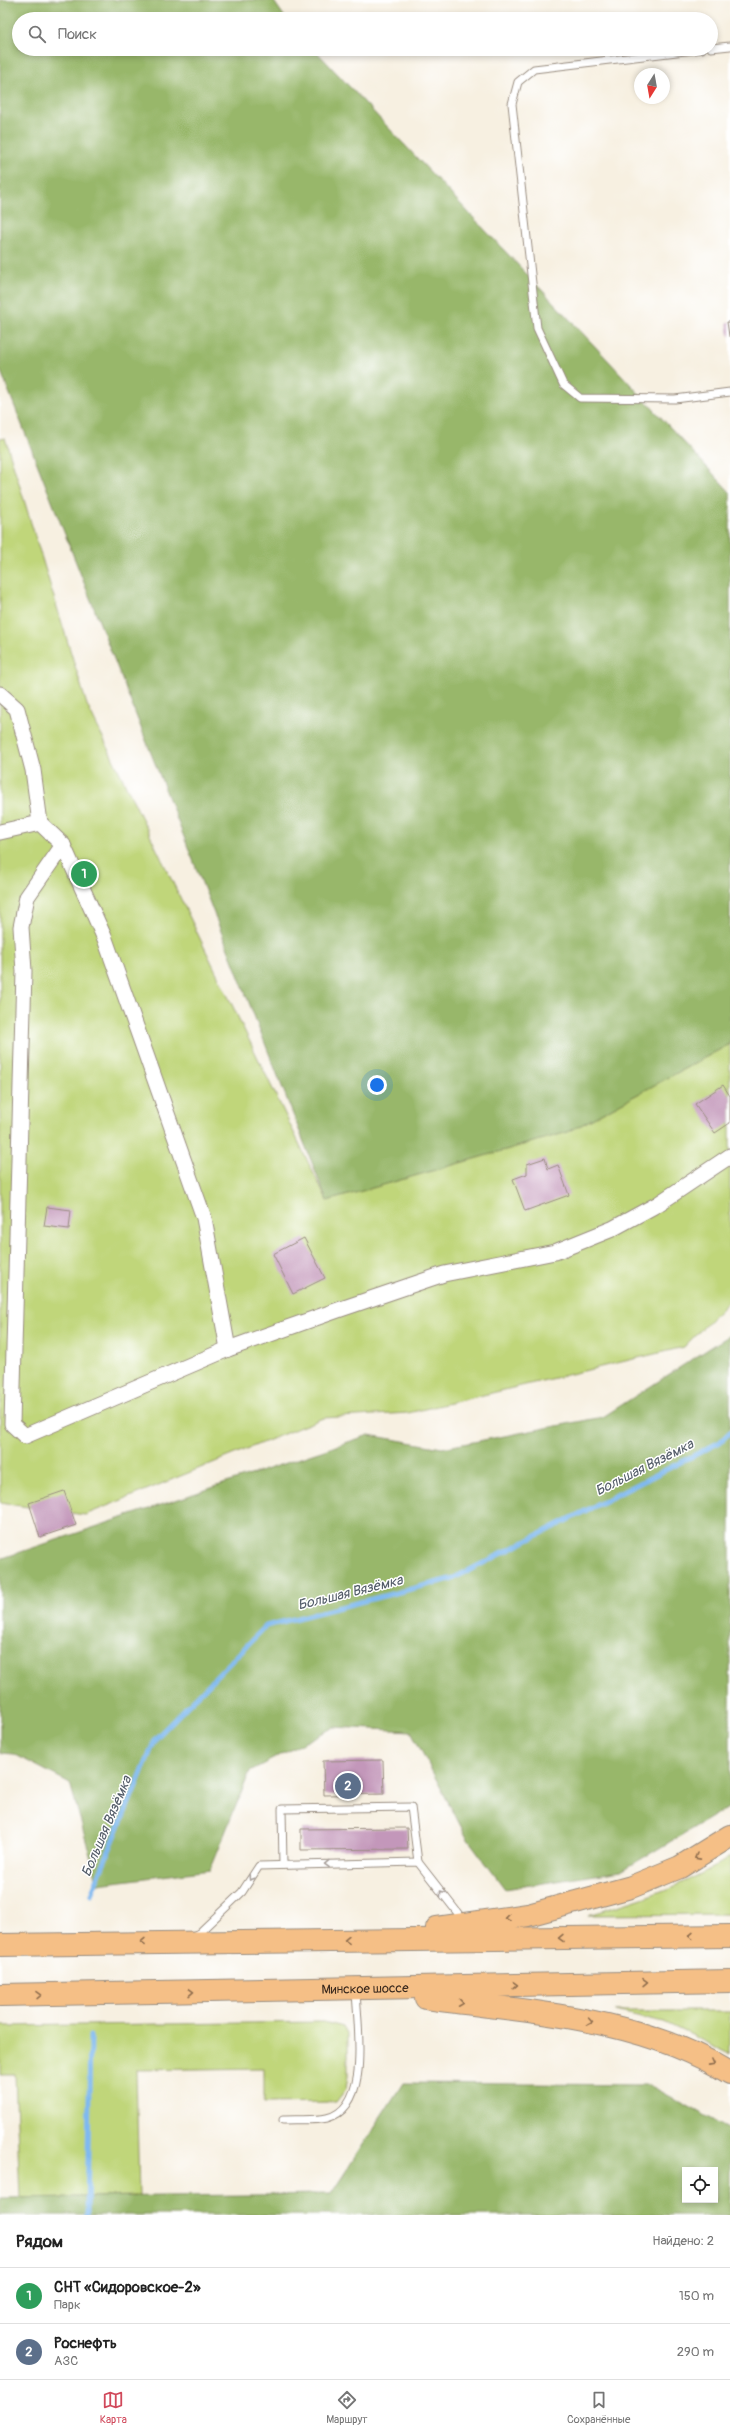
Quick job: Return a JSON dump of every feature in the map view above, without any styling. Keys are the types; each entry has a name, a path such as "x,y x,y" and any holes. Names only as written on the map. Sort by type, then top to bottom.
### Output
{"highway":[{"path":"371,1940 466,1923 528,1915 631,1887 680,1867 730,1836"},
{"path":"0,1945 730,1936"},
{"name":"Минское шоссе","path":"0,1996 361,1990 730,1981"},
{"path":"361,1990 614,2026 679,2047 730,2073"}],"street":[{"path":"0,694 17,709 33,770 40,823 63,845 105,939 204,1218 228,1349"},
{"path":"0,832 40,823"},
{"path":"63,845 27,897 21,927 24,971 12,1424 25,1436 228,1349 444,1274 555,1252 612,1229 658,1204 730,1156"}],"lane":[{"path":"718,47 730,46"},
{"path":"643,56 534,69 518,82 512,104 537,328 563,384 580,398 675,398 730,392"},
{"path":"283,1865 282,1809 411,1808 418,1862 466,1923"},
{"path":"182,1942 199,1933 242,1892 259,1866 418,1862"},
{"path":"283,2120 326,2118 342,2110 354,2092 358,2075 361,1990"}],"green space":[{"path":"0,0 273,0 281,12 12,12 12,56 321,56 606,358 730,492 730,1044 568,1132 327,1201 0,369"},
{"path":"5,438 87,705 327,1201 568,1132 730,1044 730,1300 684,1347 408,1413 323,1418 85,1515 0,1503 0,439"},
{"path":"730,1335 730,1806 621,1871 505,1889 467,1838 411,1731 334,1727 250,1771 210,1870 98,1884 70,1783 14,1754 0,1753 0,1559 369,1435 442,1448 603,1417"},
{"path":"730,1857 730,1914 588,1915 643,1898 679,1884"},
{"path":"615,2011 730,2011 730,2054 664,2022"},
{"path":"324,2022 343,2027 348,2036 348,2075 346,2089 336,2102 264,2103 264,2068 136,2070 139,2196 20,2198 15,2074 0,2074 0,2026"},
{"path":"403,2083 649,2085 730,2129 730,2215 0,2215 0,2198 331,2194"}],"building":[{"path":"727,322 730,322 730,336 729,336"},
{"path":"723,1085 730,1096 730,1123 715,1133 695,1104"},
{"path":"545,1158 548,1169 558,1165 569,1195 525,1211 513,1179 527,1174 527,1164"},
{"path":"47,1207 71,1210 69,1229 44,1226"},
{"path":"304,1238 325,1278 293,1294 273,1254"},
{"path":"64,1491 76,1525 40,1537 29,1503"},
{"path":"383,1760 384,1794 324,1795 323,1761"},
{"path":"407,1828 408,1849 301,1850 301,1829"}],"waterway":[{"name":"Большая Вязёмка","path":"91,1894 156,1738 266,1626 454,1578 720,1442 730,1432"},
{"name":"Большая Вязёмка","path":"87,2215 90,2036"}],"place":[{"name":"СНТ «Сидоровское-2»","path":"84,874"},
{"name":"Роснефть","path":"348,1786"}]}
